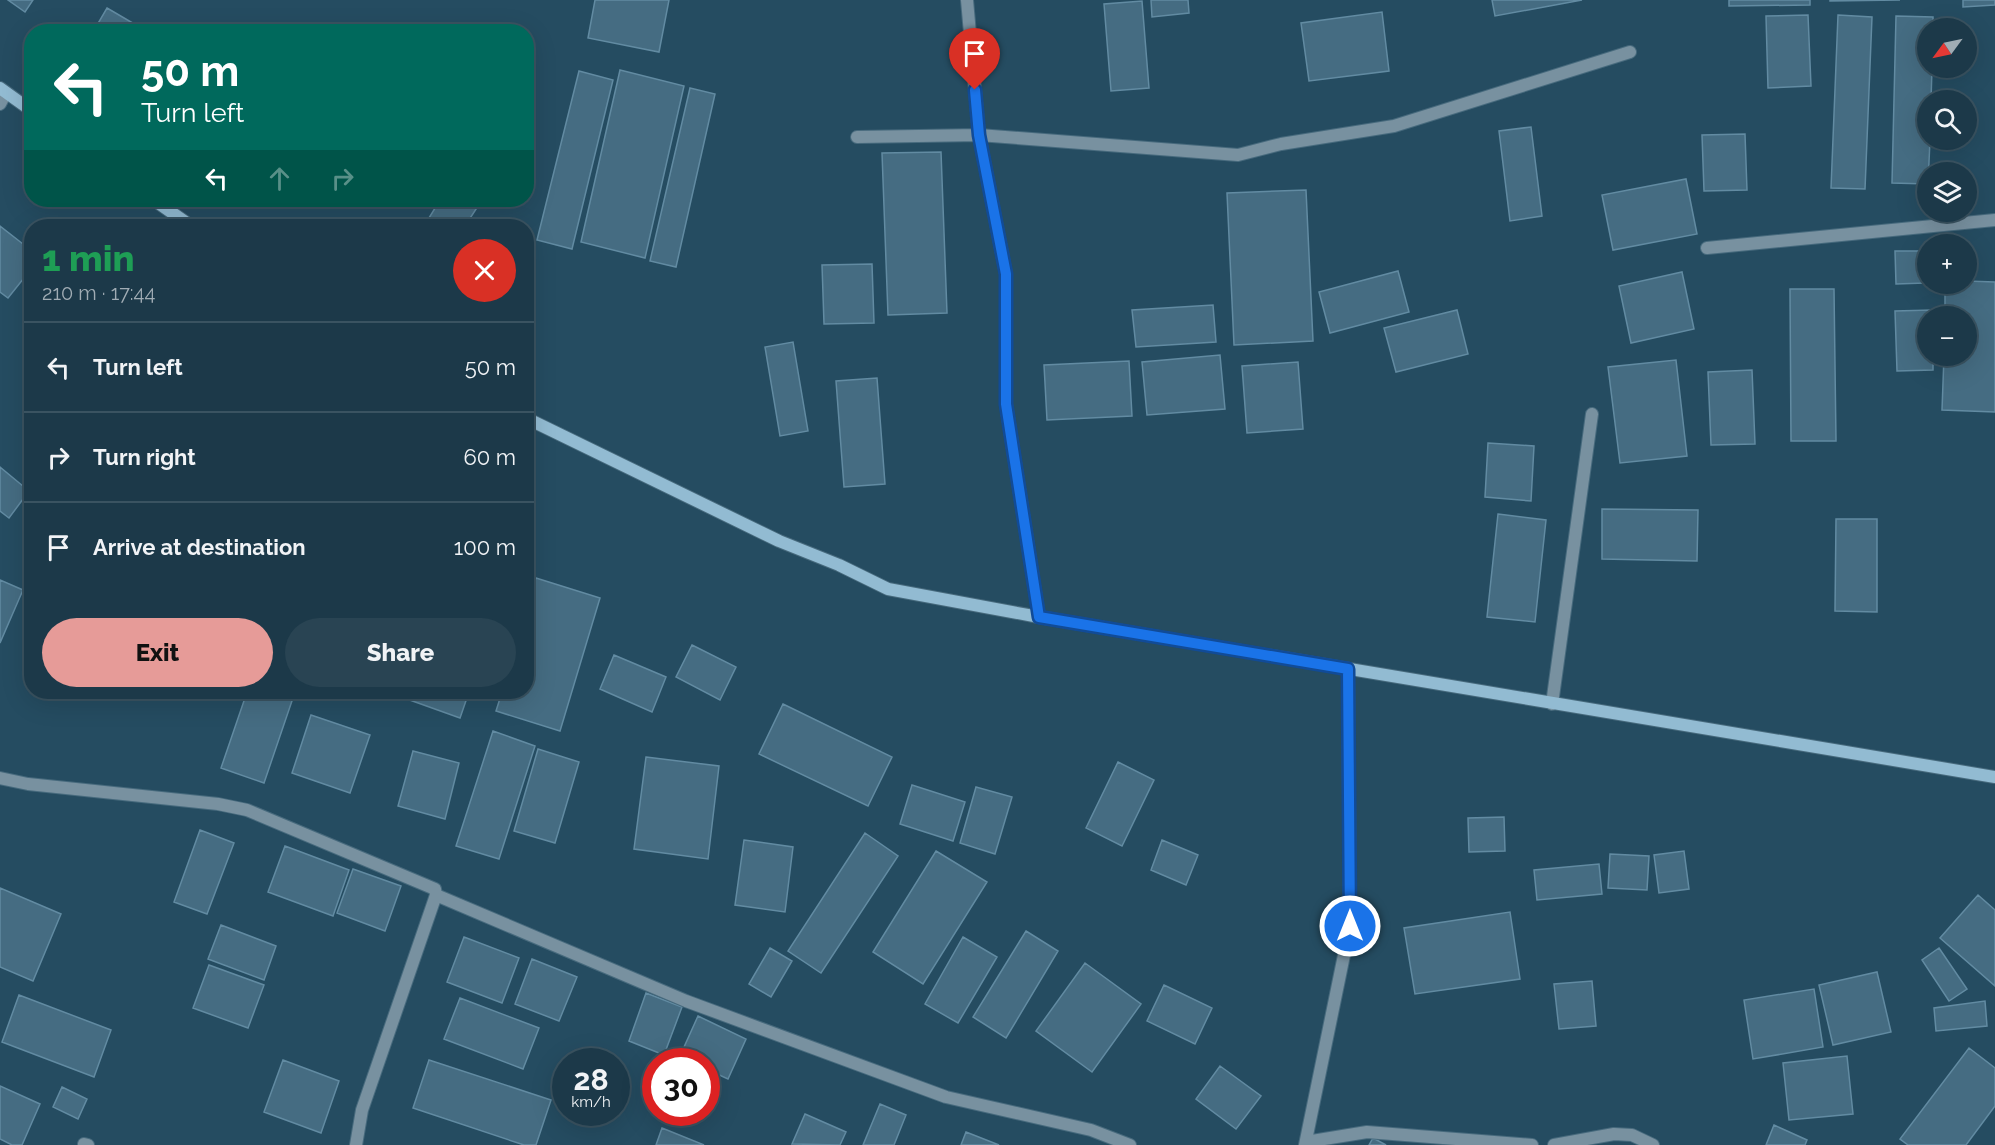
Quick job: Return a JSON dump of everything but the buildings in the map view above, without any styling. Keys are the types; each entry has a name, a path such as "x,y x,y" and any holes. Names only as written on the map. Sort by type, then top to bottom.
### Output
{"street":[{"path":"967,0 979,135 1006,274 1006,404 1039,617"},
{"path":"857,137 979,135 1238,155 1281,144 1394,126 1630,52"},
{"path":"2,95 24,107"},
{"path":"164,207 181,219"},
{"path":"1707,248 1995,220"},
{"path":"1552,704 1592,414"},
{"path":"534,422 760,532 839,564 888,589 1039,617 1995,777"},
{"path":"1348,669 1350,926 1305,1144 1367,1132 1532,1145"},
{"path":"0,778 28,784 218,804 248,810 435,889 436,895 362,1110 356,1145"},
{"path":"436,895 686,1001 946,1097 1091,1130 1130,1145"},
{"path":"1554,1145 1614,1134 1632,1136 1653,1145"}],"route":[{"path":"975,90 979,135 1006,274 1006,404 1039,617 1348,669 1350,926"}]}
